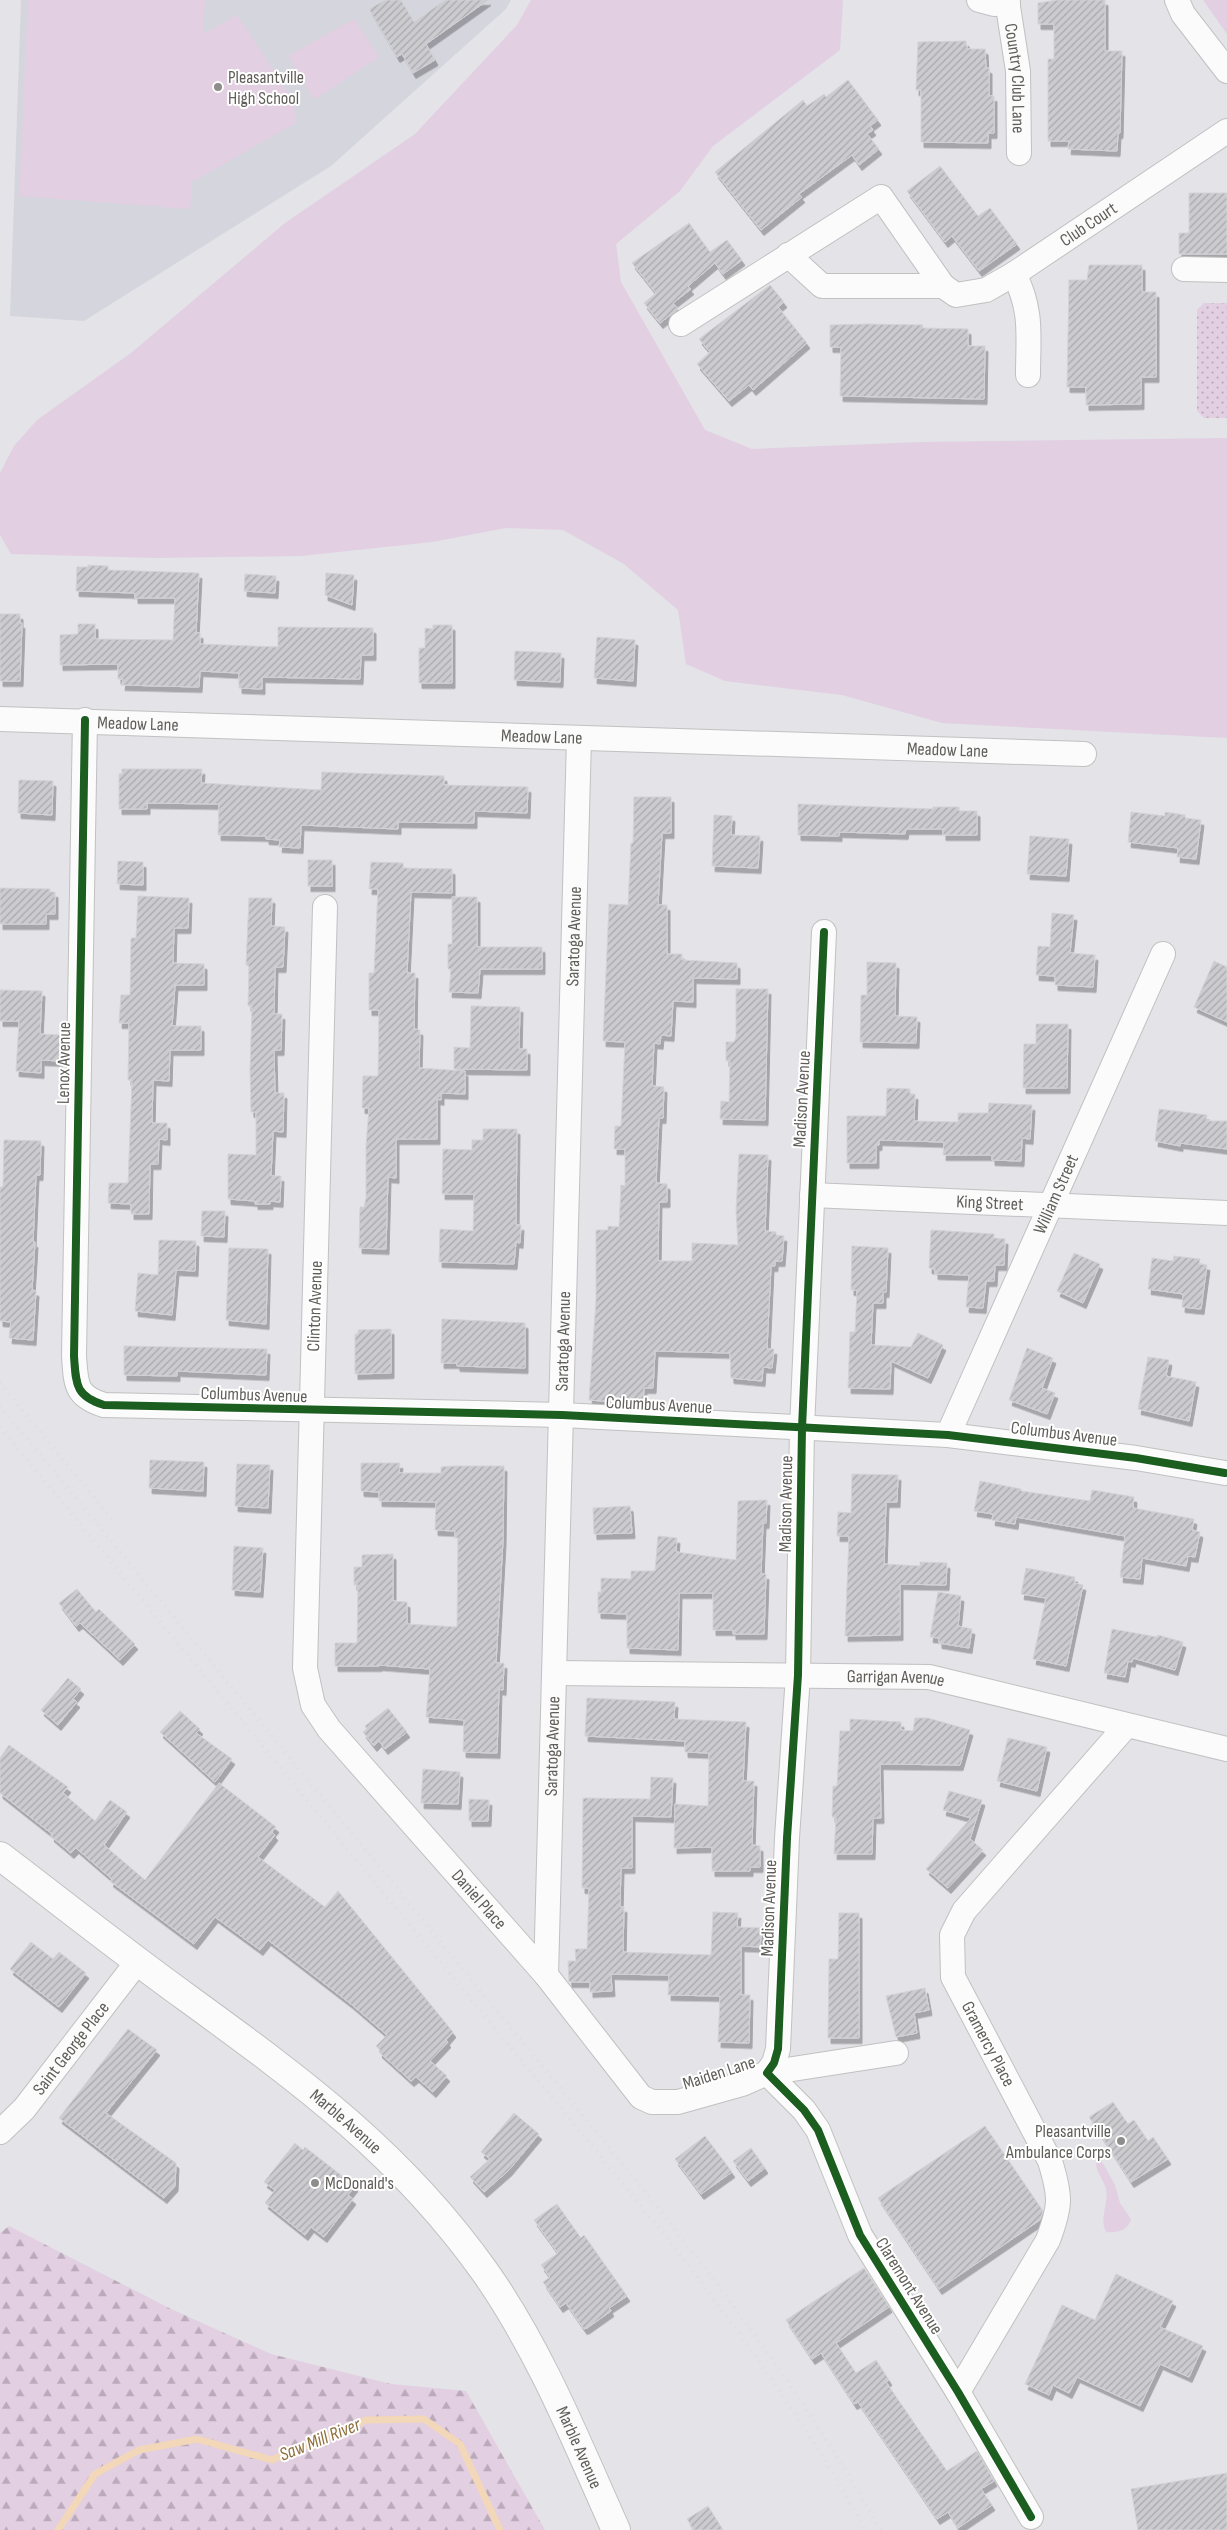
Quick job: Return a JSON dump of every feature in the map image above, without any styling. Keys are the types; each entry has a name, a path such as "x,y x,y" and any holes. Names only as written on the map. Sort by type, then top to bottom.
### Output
{"street":[{"name":"Country Club Lane","path":"979,0 994,4 1008,1 1018,71 1019,153"},
{"path":"1177,0 1183,14 1227,71"},
{"name":"Club Court","path":"788,255 822,286 943,286 956,295 986,290 1014,274 1227,131"},
{"path":"681,324 881,197 943,286"},
{"path":"1184,269 1227,270"},
{"path":"1014,274 1024,294 1028,317 1028,375"},
{"name":"Meadow Lane","path":"0,719 85,720 1084,754"},
{"name":"Lenox Avenue","path":"85,720 74,1356 76,1385 89,1400"},
{"name":"Saratoga Avenue","path":"546,1975 556,1673 579,738"},
{"name":"Clinton Avenue","path":"314,1705 305,1668 325,907"},
{"name":"Madison Avenue","path":"766,2073 774,2063 778,2049 787,1838 798,1675 802,1428 824,932"},
{"name":"William Street","path":"948,1435 1053,1204 1163,954"},
{"name":"King Street","path":"812,1195 1227,1213"},
{"name":"Columbus Avenue","path":"89,1400 104,1405 562,1415 948,1435 1136,1458 1225,1473"},
{"name":"Garrigan Avenue","path":"556,1673 929,1676 1026,1699 1126,1726 1227,1749"},
{"name":"Daniel Place","path":"314,1705 329,1729 546,1975 642,2097"},
{"name":"Gramercy Place","path":"958,2392 1048,2240 1058,2212 1059,2191 1050,2161 953,1977 952,1935 964,1911 1126,1726"},
{"name":"Marble Avenue","path":"0,1856 138,1961 273,2060 357,2128 413,2183 486,2273 532,2350 616,2530"},
{"name":"Saint George Place","path":"0,2132 24,2109 138,1961"},
{"name":"Maiden Lane","path":"642,2097 652,2102 678,2102 742,2084 766,2073 896,2053"},
{"name":"Claremont Avenue","path":"766,2073 804,2110 818,2130 860,2235 958,2392 1031,2517"}],"shaded area":[{"name":"Pleasantville High School","path":"21,0 511,0 506,9 331,166 84,321 10,316"}],"green space":[{"path":"28,0 205,0 203,34 237,15 294,102 296,123 192,182 190,209 19,196"},
{"path":"531,0 843,0 840,50 713,146 680,191 616,244 621,282 705,430 752,449 921,442 1227,438 1227,738 942,723 842,695 725,681 686,664 678,610 624,564 563,530 506,528 432,542 301,556 156,558 11,554 0,535 0,473 14,446 37,420 131,353 285,223 415,134 517,25"},
{"path":"1203,0 1227,0 1227,34"},
{"path":"354,19 379,57 314,100 288,56"},
{"path":"1204,303 1227,303 1227,418 1204,418 1197,411 1197,310"},
{"path":"1101,2160 1115,2185 1120,2203 1131,2219 1125,2229 1114,2232 1106,2232 1104,2227 1103,2221 1107,2195 1096,2163"},
{"path":"9,2226 171,2309 271,2354 391,2384 466,2391 545,2530 0,2530 0,2233"}],"building":[{"path":"385,0 401,0 414,22 445,0 488,0 426,44 435,60 413,73 402,54 397,57 369,9"},
{"path":"1057,0 1105,0 1105,51 1122,51 1120,133 1118,133 1117,151 1068,149 1069,141 1048,141 1048,59 1054,59 1054,24 1038,24 1038,3"},
{"path":"966,41 967,49 985,49 986,68 989,68 989,96 994,96 994,133 988,133 988,143 921,142 921,90 916,90 918,42"},
{"path":"848,80 878,120 870,126 873,130 867,134 879,149 859,165 852,155 799,194 802,197 761,230 715,172 803,100 807,106 824,94 826,97"},
{"path":"940,166 978,216 990,208 1017,244 979,271 952,236 945,242 907,191"},
{"path":"1189,193 1227,193 1227,254 1179,254 1179,233 1189,233"},
{"path":"689,223 710,252 727,240 742,260 723,274 715,263 688,286 691,289 673,303 678,309 660,323 644,303 656,293 632,263"},
{"path":"1089,265 1142,265 1142,292 1156,292 1156,377 1141,377 1141,404 1086,405 1086,387 1067,387 1069,280 1087,280"},
{"path":"770,285 784,302 778,307 807,343 753,390 749,385 729,401 697,364 710,352 699,339"},
{"path":"830,325 923,325 922,328 968,329 968,346 985,346 984,399 840,396 841,347 830,347"},
{"path":"88,565 108,566 108,570 199,573 196,633 200,633 200,644 278,647 278,627 373,628 373,655 361,655 360,679 262,677 262,689 239,688 239,673 200,671 199,687 122,685 123,679 118,679 118,664 60,665 60,635 78,634 78,624 95,624 95,639 173,640 175,598 135,598 135,593 76,591 77,567 88,567"},
{"path":"326,573 354,575 352,605 325,595"},
{"path":"245,574 276,576 275,593 244,591"},
{"path":"0,614 20,614 20,623 22,623 20,681 0,681"},
{"path":"433,625 452,625 452,683 419,683 419,648 425,648 425,628 433,629"},
{"path":"597,637 635,640 633,681 594,678"},
{"path":"515,651 561,653 560,682 514,680"},
{"path":"122,769 202,769 201,783 321,790 322,772 444,776 444,785 528,787 527,813 474,811 474,823 398,822 398,829 301,825 300,848 279,847 280,840 266,839 266,836 218,835 219,804 147,803 147,809 119,809 119,774 122,774"},
{"path":"19,780 53,781 52,815 18,813"},
{"path":"634,797 671,797 671,833 662,833 658,905 667,905 667,954 682,954 682,960 737,963 737,979 693,978 693,1002 673,1001 671,1036 661,1035 660,1044 654,1043 652,1086 664,1087 663,1118 659,1118 656,1183 667,1184 667,1202 659,1202 658,1261 692,1261 692,1243 738,1245 736,1211 739,1154 768,1155 765,1231 776,1232 776,1235 784,1236 782,1261 775,1261 775,1266 771,1266 767,1349 774,1349 772,1368 763,1367 762,1381 731,1378 730,1353 655,1351 653,1388 644,1388 643,1404 589,1400 596,1300 596,1230 608,1230 608,1226 619,1227 621,1185 625,1186 625,1149 614,1149 615,1126 621,1126 625,1042 603,1041 609,904 628,905 631,843 633,843"},
{"path":"798,804 933,809 933,807 959,807 959,811 977,811 977,835 943,835 943,829 906,829 905,834 839,832 839,836 798,835"},
{"path":"1131,812 1165,816 1165,812 1185,815 1185,818 1201,820 1196,859 1177,857 1178,848 1128,842"},
{"path":"714,815 732,816 731,835 760,836 758,868 712,866"},
{"path":"1030,836 1069,839 1066,876 1027,874"},
{"path":"308,860 332,860 332,886 308,886"},
{"path":"118,861 143,862 143,885 117,884"},
{"path":"371,862 403,863 403,868 452,869 452,893 411,892 407,973 415,973 414,1029 420,1030 419,1068 465,1071 465,1094 441,1093 441,1100 437,1099 437,1139 396,1139 396,1178 388,1177 386,1249 359,1248 360,1207 364,1207 366,1198 366,1145 369,1108 362,1108 363,1076 378,1076 379,1010 369,1010 369,973 374,973 378,889 369,889"},
{"path":"0,888 50,889 50,892 55,892 55,914 46,914 46,924 0,924"},
{"path":"138,896 189,898 188,928 174,928 173,963 204,964 204,985 175,985 172,1026 201,1026 201,1050 170,1050 169,1081 153,1080 152,1123 167,1123 167,1140 159,1139 158,1164 150,1164 149,1214 131,1214 131,1204 108,1203 109,1183 128,1183 132,1080 128,1080 129,1026 128,1023 119,1023 121,995 130,995 131,938 136,938"},
{"path":"452,897 477,897 477,947 542,947 542,969 480,969 478,993 449,992 451,969 448,969 448,944 452,944"},
{"path":"249,898 272,898 271,926 285,927 283,967 275,967 274,1014 282,1014 281,1050 274,1050 275,1093 284,1093 283,1132 273,1131 271,1176 281,1176 280,1202 270,1201 270,1204 255,1204 255,1201 228,1199 228,1154 256,1155 256,1112 251,1112 252,1006 248,1006 249,966 246,965"},
{"path":"1052,913 1074,915 1070,953 1095,955 1093,987 1055,985 1055,976 1036,975 1038,946 1050,947"},
{"path":"1214,961 1227,967 1227,1022 1194,1007"},
{"path":"867,962 896,963 895,1016 917,1017 916,1043 860,1042 861,995 867,995"},
{"path":"736,989 768,989 765,1120 720,1119 721,1101 729,1102 730,1061 726,1061 726,1042 734,1042 736,1037"},
{"path":"0,990 42,991 40,1034 61,1035 60,1061 41,1060 41,1073 16,1071 19,1021 0,1021"},
{"path":"471,1006 520,1007 519,1049 527,1049 527,1070 454,1069 454,1047 470,1048"},
{"path":"1036,1024 1068,1024 1067,1088 1023,1088 1024,1044 1036,1044"},
{"path":"887,1088 910,1089 910,1094 915,1094 914,1121 958,1122 958,1113 988,1113 989,1103 1032,1105 1030,1139 1022,1138 1021,1161 992,1160 992,1155 943,1155 944,1142 879,1140 879,1145 876,1145 876,1163 847,1163 847,1116 886,1116"},
{"path":"1159,1109 1207,1115 1206,1121 1227,1121 1227,1149 1180,1143 1180,1146 1155,1141"},
{"path":"483,1129 517,1129 516,1225 521,1225 520,1243 516,1242 514,1264 439,1262 440,1229 473,1231 474,1194 442,1194 443,1149 472,1150 472,1140 483,1140"},
{"path":"4,1140 41,1141 40,1175 36,1175 33,1242 35,1242 32,1290 36,1291 33,1340 9,1338 11,1322 0,1321 0,1187 3,1187"},
{"path":"202,1211 225,1211 224,1237 201,1236"},
{"path":"931,1230 994,1234 994,1238 1005,1239 1004,1265 995,1265 994,1281 986,1281 983,1308 966,1307 969,1275 935,1274 935,1269 929,1268"},
{"path":"159,1240 196,1241 195,1271 176,1270 172,1315 135,1311 138,1273 158,1275"},
{"path":"852,1246 888,1248 886,1292 883,1292 883,1303 873,1303 871,1345 911,1347 918,1333 943,1345 928,1378 891,1361 890,1389 848,1388 850,1332 855,1332 857,1290 851,1290"},
{"path":"229,1248 268,1249 266,1324 226,1320"},
{"path":"1074,1253 1100,1264 1083,1303 1057,1291"},
{"path":"1174,1256 1200,1259 1199,1264 1207,1265 1201,1309 1182,1307 1183,1294 1148,1289 1152,1258 1173,1261"},
{"path":"442,1319 525,1323 525,1368 457,1366 457,1363 441,1363"},
{"path":"391,1329 391,1373 355,1374 355,1334 358,1334 358,1330"},
{"path":"124,1346 267,1349 266,1375 177,1371 177,1376 124,1375"},
{"path":"1027,1348 1053,1358 1042,1388 1055,1393 1047,1414 1009,1400"},
{"path":"1148,1357 1169,1360 1166,1376 1196,1382 1189,1421 1138,1409"},
{"path":"150,1460 204,1462 203,1491 149,1488"},
{"path":"361,1463 400,1463 399,1473 441,1473 441,1467 455,1466 504,1466 503,1540 496,1663 504,1663 503,1690 499,1689 497,1753 463,1752 464,1720 426,1717 430,1669 379,1665 335,1666 335,1643 357,1643 358,1585 354,1585 354,1567 362,1567 362,1555 393,1554 393,1601 407,1602 407,1624 457,1627 458,1538 455,1538 455,1531 435,1530 436,1502 379,1501 379,1492 361,1491"},
{"path":"237,1464 270,1465 268,1508 235,1506"},
{"path":"852,1474 898,1475 897,1502 886,1502 884,1564 920,1566 920,1562 947,1563 946,1585 900,1584 900,1635 845,1636 849,1536 837,1536 838,1512 851,1513"},
{"path":"980,1481 1021,1489 1021,1491 1090,1501 1092,1490 1134,1497 1133,1508 1194,1519 1192,1530 1200,1532 1195,1557 1188,1556 1186,1566 1142,1558 1140,1579 1120,1577 1125,1536 1016,1517 1015,1524 992,1520 993,1514 974,1511"},
{"path":"767,1500 766,1523 763,1523 761,1574 766,1574 764,1634 733,1634 733,1630 713,1630 713,1593 679,1593 678,1650 627,1648 627,1614 598,1613 598,1592 601,1592 601,1578 631,1579 631,1571 655,1571 658,1536 677,1538 676,1552 736,1560 738,1501"},
{"path":"630,1506 632,1533 594,1534 593,1508"},
{"path":"234,1546 263,1548 260,1592 232,1590"},
{"path":"1026,1568 1075,1577 1074,1583 1083,1585 1066,1666 1033,1659 1046,1598 1021,1594"},
{"path":"77,1589 96,1612 99,1609 135,1644 120,1660 80,1623 76,1626 59,1603"},
{"path":"938,1592 961,1596 958,1626 972,1629 969,1648 939,1643 939,1638 930,1637"},
{"path":"1112,1629 1157,1637 1158,1635 1183,1642 1175,1670 1133,1658 1132,1662 1128,1661 1125,1677 1104,1673"},
{"path":"68,1678 81,1689 73,1699 77,1702 58,1725 41,1710"},
{"path":"587,1698 675,1702 674,1719 746,1722 743,1781 754,1781 752,1845 760,1846 760,1867 750,1867 750,1871 712,1871 712,1847 674,1848 675,1804 708,1806 709,1753 685,1752 685,1741 585,1736"},
{"path":"388,1708 407,1732 385,1749 379,1741 374,1746 363,1732 367,1729 365,1726"},
{"path":"180,1711 200,1729 196,1733 232,1759 215,1782 160,1732"},
{"path":"915,1718 928,1718 970,1730 960,1765 880,1764 881,1818 873,1818 872,1854 834,1854 836,1817 832,1817 833,1786 837,1786 840,1731 850,1731 850,1719 901,1722 901,1730 913,1731"},
{"path":"1008,1738 1047,1747 1037,1791 997,1781"},
{"path":"9,1745 68,1787 63,1793 95,1821 110,1800 127,1812 104,1845 145,1880 219,1783 276,1827 272,1832 275,1835 258,1857 325,1907 338,1891 453,2032 446,2040 448,2042 430,2061 447,2076 433,2092 416,2077 411,2081 379,2052 380,2050 376,2046 387,2035 351,2004 268,1940 260,1950 215,1917 194,1944 110,1881 112,1879 76,1848 71,1853 51,1836 52,1834 0,1793 0,1758"},
{"path":"423,1769 460,1772 458,1804 421,1803"},
{"path":"651,1777 673,1778 671,1817 632,1816 632,1868 621,1868 620,1907 624,1907 623,1952 711,1955 713,1912 738,1913 737,1927 762,1928 760,1947 741,1946 741,1995 750,1995 749,2043 718,2042 720,1996 668,1995 669,1975 611,1974 612,1991 590,1992 590,1982 569,1982 568,1961 576,1961 575,1949 587,1949 589,1888 582,1888 583,1798 650,1799"},
{"path":"949,1791 982,1800 970,1839 983,1850 948,1888 926,1869 971,1818 943,1810"},
{"path":"469,1799 489,1800 488,1821 469,1821"},
{"path":"839,1913 859,1913 859,2038 828,2038 829,1959 838,1959"},
{"path":"31,1942 53,1959 59,1952 86,1973 59,2007 10,1969"},
{"path":"925,1988 929,2010 914,2013 917,2033 896,2037 886,1996"},
{"path":"128,2029 157,2050 106,2113 176,2163 175,2186 164,2198 59,2118"},
{"name":"Pleasantville Ambulance Corps","path":"1113,2102 1128,2124 1134,2120 1148,2141 1153,2137 1168,2159 1131,2182 1089,2117"},
{"path":"514,2113 539,2134 509,2170 484,2192 470,2177 490,2159 481,2152"},
{"path":"985,2126 1043,2211 1040,2220 939,2289 878,2198"},
{"path":"705,2136 732,2172 701,2194 675,2159"},
{"path":"295,2143 303,2150 305,2147 355,2186 348,2195 353,2199 324,2237 311,2227 305,2235 265,2203 275,2190 264,2182"},
{"path":"751,2148 765,2168 748,2181 733,2161"},
{"path":"557,2204 581,2238 584,2235 627,2296 609,2308 611,2311 584,2329 566,2303 560,2307 543,2282 550,2277 541,2265 558,2253 534,2220"},
{"path":"864,2268 889,2307 836,2343 856,2373 876,2360 889,2380 886,2382 947,2471 977,2451 994,2481 981,2489 992,2505 958,2528 948,2512 937,2519 858,2402 854,2404 821,2353 812,2359 786,2320"},
{"path":"1116,2274 1173,2301 1160,2327 1203,2346 1189,2377 1160,2364 1140,2406 1077,2377 1069,2393 1053,2385 1049,2395 1025,2384 1062,2305 1095,2320"},
{"path":"1227,2473 1227,2530 1138,2530 1131,2489"},
{"path":"708,2506 723,2530 694,2530 687,2519"}],"waterway":[{"name":"Saw Mill River","path":"58,2530 95,2474 139,2450 197,2439 272,2460 366,2420 424,2419 460,2444 500,2530"}],"railway":[{"path":"0,1383 112,1519"},
{"path":"0,1406 606,2144 705,2268 797,2396 840,2462 880,2530"},
{"path":"0,1427 665,2235 771,2378 820,2453 865,2530"}],"cycle path":[{"path":"85,720 74,1356 75,1374 79,1388 87,1397 104,1405 562,1415 948,1435 1136,1458 1225,1473"},
{"path":"824,932 802,1428 798,1675 787,1838 778,2049 774,2063 767,2073 804,2110 818,2130 860,2235 958,2392 1031,2517"}],"place":[{"name":"Pleasantville High School","path":"218,87"},
{"name":"Pleasantville Ambulance Corps","path":"1121,2141"},
{"name":"McDonald's","path":"315,2183"}]}
